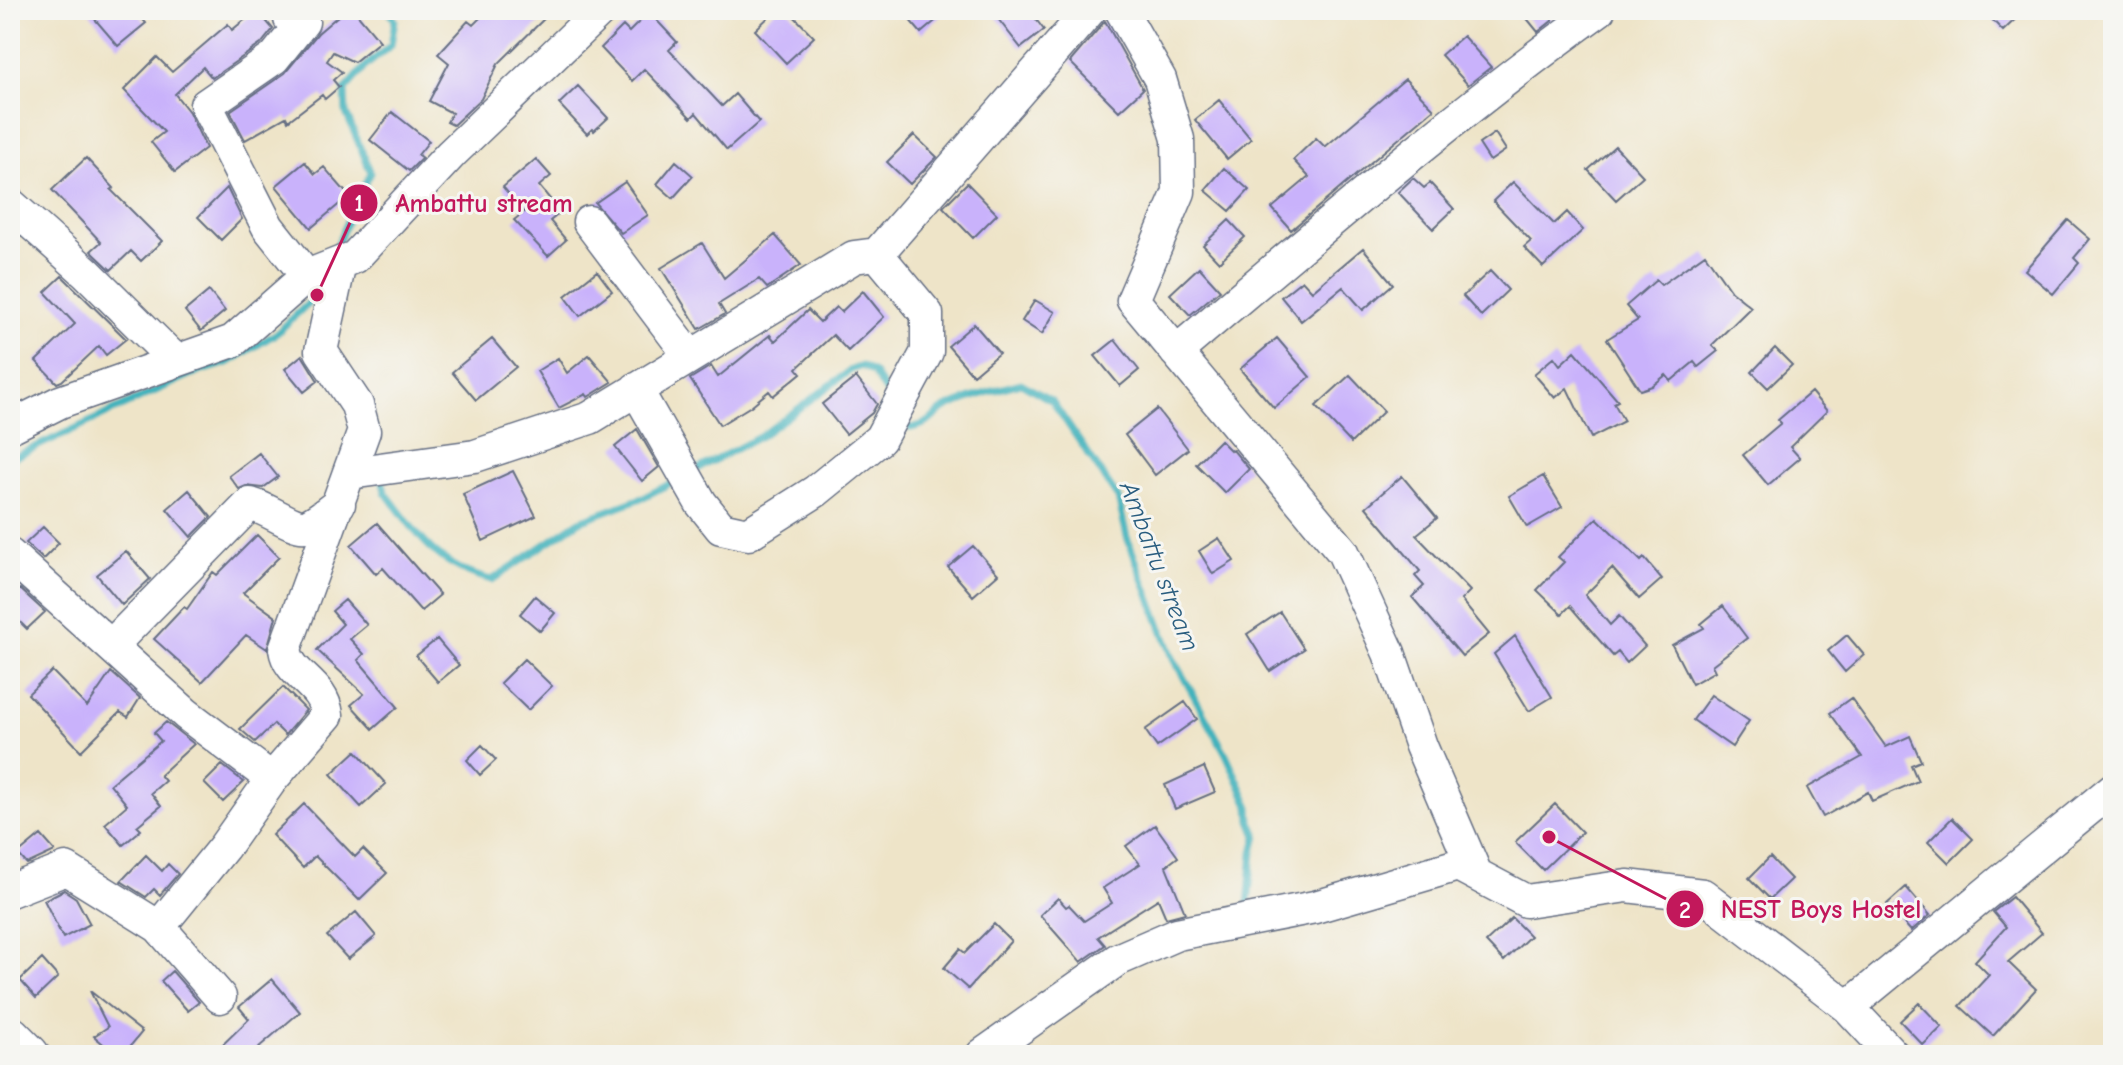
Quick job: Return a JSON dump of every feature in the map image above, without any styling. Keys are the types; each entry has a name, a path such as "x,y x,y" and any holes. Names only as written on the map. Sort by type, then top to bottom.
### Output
{"main road":[{"path":"10,1036 29,1055"}],"street":[{"path":"289,10 290,19 303,22 274,58 206,105 268,227 324,269"},
{"path":"10,427 60,402 233,341 324,269 355,257 451,154 601,10"},
{"path":"111,646 250,504 265,507 294,525 305,526 339,504 367,471 475,456 590,418 854,257 877,254 1090,10"},
{"path":"1121,10 1160,79 1178,139 1179,192 1133,300 1343,552 1389,653 1421,746 1476,874"},
{"path":"1176,352 1521,67 1599,10"},
{"path":"10,204 87,273 176,361"},
{"path":"589,222 690,356"},
{"path":"636,389 686,476 721,528 748,534 816,491 880,439 927,352 927,314 877,254"},
{"path":"324,269 324,336 357,405 364,431 367,471"},
{"path":"159,927 224,847 272,779 327,715 326,701 286,660 285,649 339,504"},
{"path":"10,555 186,714 272,779"},
{"path":"1848,1007 2113,789"},
{"path":"982,1055 1117,960 1177,934 1315,907 1458,865 1526,901 1627,886 1703,895 1848,1007 1893,1055"},
{"path":"10,891 66,869 159,927 220,997"}],"building":[{"path":"87,10 135,10 146,23 118,46"},
{"path":"257,10 273,29 261,44 212,78 203,67 175,94 189,112 206,148 175,172 151,142 164,132 124,90 157,57 172,72 228,24 232,30"},
{"path":"345,10 354,10 380,41 354,62 333,52 327,61 342,72 333,80 339,87 325,99 322,95 288,121 286,117 245,140 230,111 285,73 318,33"},
{"path":"488,10 553,10 498,64 481,99 453,125 447,122 452,113 429,101 449,63 438,54 468,21 473,25"},
{"path":"776,10 788,10 814,37 786,63 755,30"},
{"path":"901,10 948,10 921,33"},
{"path":"991,10 1029,10 1044,30 1021,48"},
{"path":"1520,10 1545,10 1553,20 1538,32"},
{"path":"1983,10 2025,10 2003,31"},
{"path":"649,12 677,42 669,50 722,106 735,94 759,122 727,150 696,113 691,118 644,69 632,81 601,48 623,26 629,32"},
{"path":"1105,21 1143,89 1119,111 1070,62"},
{"path":"1463,36 1491,67 1468,85 1441,55"},
{"path":"1405,79 1434,109 1291,230 1272,208 1309,177 1293,160 1316,138 1325,147"},
{"path":"578,86 608,118 587,134 559,104"},
{"path":"1219,100 1251,139 1227,159 1195,120"},
{"path":"392,112 429,141 418,155 422,158 409,171 370,140"},
{"path":"1495,133 1506,150 1490,161 1479,144"},
{"path":"914,135 937,157 910,184 887,162"},
{"path":"1615,146 1643,176 1616,200 1588,170"},
{"path":"86,158 114,188 111,190 162,241 141,261 131,251 111,270 91,251 101,242 52,190"},
{"path":"536,159 551,176 539,186 561,212 550,221 566,240 548,256 514,220 524,212 503,187"},
{"path":"676,161 693,176 673,198 657,184"},
{"path":"305,162 315,174 324,167 349,196 311,228 276,186"},
{"path":"1224,168 1249,190 1230,211 1205,190"},
{"path":"1413,178 1424,188 1430,183 1454,209 1433,229 1398,192"},
{"path":"625,182 648,215 621,233 595,203"},
{"path":"1513,182 1554,224 1567,212 1583,230 1543,267 1524,247 1531,241 1493,201"},
{"path":"967,183 997,214 973,238 943,207"},
{"path":"227,188 242,219 221,240 198,217"},
{"path":"1229,220 1245,237 1219,262 1203,245"},
{"path":"2068,220 2090,239 2074,258 2079,263 2053,294 2025,270"},
{"path":"775,235 801,265 767,288 759,279 719,304 725,314 699,329 661,268 702,243 724,278"},
{"path":"1363,248 1393,284 1363,310 1343,287 1301,321 1281,297 1302,280 1312,291"},
{"path":"1705,254 1731,291 1751,307 1712,345 1718,351 1698,367 1694,362 1671,381 1666,375 1652,386 1640,390 1607,339 1638,320 1626,306 1656,280 1661,285"},
{"path":"1199,267 1220,290 1190,315 1170,294"},
{"path":"597,271 612,291 580,316 565,296"},
{"path":"1490,271 1508,290 1481,316 1463,296"},
{"path":"62,276 126,339 106,355 99,346 57,383 36,361 75,324 45,292"},
{"path":"209,291 225,311 201,331 185,311"},
{"path":"863,291 884,317 848,351 833,335 797,368 801,373 773,396 769,391 720,425 690,379 711,366 718,377 770,335 775,341 808,310 820,322 836,307 841,312"},
{"path":"1035,300 1055,312 1042,334 1022,321"},
{"path":"974,324 999,353 973,375 948,346"},
{"path":"1277,338 1310,377 1274,408 1240,369"},
{"path":"492,339 516,367 476,400 452,372"},
{"path":"1115,340 1139,370 1120,386 1095,356"},
{"path":"1775,348 1792,365 1768,388 1752,372"},
{"path":"1575,351 1618,401 1614,403 1624,421 1591,438 1567,388 1555,398 1534,374 1554,357 1560,365"},
{"path":"302,355 318,381 304,392 285,369"},
{"path":"589,355 612,382 588,397 586,394 559,408 537,371 558,358 567,373"},
{"path":"1350,375 1384,411 1351,443 1316,406"},
{"path":"856,377 877,404 872,413 846,434 822,404"},
{"path":"1811,392 1827,411 1790,447 1800,458 1768,485 1743,455"},
{"path":"1157,409 1188,449 1155,475 1125,435"},
{"path":"637,429 659,467 642,481 615,447"},
{"path":"1220,440 1249,469 1225,493 1196,464"},
{"path":"259,453 278,477 263,488 246,486 239,489 229,476"},
{"path":"513,471 536,516 483,541 463,494"},
{"path":"1402,476 1437,518 1416,535 1470,591 1461,600 1489,634 1462,656 1412,597 1424,586 1415,576 1420,571 1366,507"},
{"path":"1543,476 1562,507 1527,527 1509,496"},
{"path":"189,490 211,517 191,537 167,509"},
{"path":"1597,518 1641,561 1644,558 1662,579 1639,599 1612,568 1585,595 1610,625 1619,616 1645,646 1627,663 1618,652 1613,656 1570,606 1562,614 1537,590 1564,562 1558,557"},
{"path":"377,523 440,595 421,611 383,568 376,574 351,545"},
{"path":"43,527 59,543 43,559 26,543"},
{"path":"257,535 279,557 243,593 276,617 267,649 246,635 202,682 154,639 184,607 187,609 213,572 217,575"},
{"path":"1219,538 1234,561 1213,574 1199,551"},
{"path":"973,546 998,574 973,596 948,567"},
{"path":"126,551 150,579 122,605 97,575"},
{"path":"20,589 45,612 27,629 10,612 10,599"},
{"path":"535,596 555,613 540,631 520,614"},
{"path":"345,600 367,625 350,639 364,654 358,660 398,707 373,729 351,705 364,694 317,650 343,624 332,611"},
{"path":"1723,606 1747,638 1712,665 1715,671 1692,684 1672,645 1704,628 1701,624"},
{"path":"1280,612 1304,649 1270,671 1247,634"},
{"path":"1847,635 1864,655 1845,672 1828,651"},
{"path":"1515,636 1552,697 1529,711 1494,654"},
{"path":"437,639 459,665 438,682 416,656"},
{"path":"524,659 552,686 528,710 500,683"},
{"path":"52,671 87,707 111,672 140,698 128,717 120,712 81,751 28,694"},
{"path":"283,687 306,710 285,735 274,724 255,742 240,729"},
{"path":"1711,695 1749,721 1732,747 1693,720"},
{"path":"1851,698 1886,747 1910,736 1921,761 1911,765 1918,781 1872,801 1868,792 1823,817 1807,788 1862,757 1830,713"},
{"path":"1185,702 1197,719 1157,747 1145,730"},
{"path":"166,722 194,744 160,775 165,781 151,793 161,806 137,826 141,830 123,845 105,824 127,805 110,784 161,741 154,733"},
{"path":"482,745 496,760 480,775 467,760"},
{"path":"356,751 386,784 361,807 331,774"},
{"path":"222,765 244,782 223,802 204,783"},
{"path":"1204,767 1215,792 1175,809 1165,785"},
{"path":"304,804 355,857 363,849 387,873 359,900 315,856 303,868 272,835"},
{"path":"1555,804 1582,832 1543,870 1515,842"},
{"path":"1952,818 1973,839 1949,863 1928,842"},
{"path":"1155,825 1178,857 1166,866 1185,913 1166,918 1158,899 1098,937 1105,945 1081,962 1040,915 1058,898 1084,921 1112,903 1103,888 1140,864 1126,846"},
{"path":"41,835 55,851 27,864 18,854"},
{"path":"146,855 162,871 168,864 178,874 160,895 154,889 146,897 121,881"},
{"path":"1770,857 1791,879 1770,899 1749,878"},
{"path":"1906,887 1930,915 1911,931 1887,904"},
{"path":"64,890 76,898 90,924 63,938 44,900"},
{"path":"2012,897 2042,933 2008,962 2036,989 1993,1036 1960,1006 1989,975 1975,961 2006,927 1993,912"},
{"path":"356,912 376,936 348,959 327,936"},
{"path":"1512,918 1530,936 1504,961 1486,942"},
{"path":"994,924 1011,941 968,989 944,968 960,949 965,953"},
{"path":"42,959 58,977 36,998 20,980"},
{"path":"172,971 199,1002 188,1011 161,981"},
{"path":"272,979 300,1012 259,1047 266,1055 212,1055 249,1019 239,1007"},
{"path":"90,991 142,1032 123,1055 116,1055 94,1036 108,1027"},
{"path":"1919,1003 1942,1027 1923,1045 1900,1021"}],"waterway":[{"name":"Ambattu stream","path":"333,255 356,199 371,173 346,113 345,90 366,66 391,45 395,20 388,10"},
{"name":"Ambattu stream","path":"10,459 190,375 228,363 277,333 320,289"},
{"name":"Ambattu stream","path":"694,471 761,436 851,370 862,366 874,373 890,398"},
{"name":"Ambattu stream","path":"899,421 911,428 919,426 957,403 1021,383 1052,401 1118,498 1127,537 1173,658 1226,754 1250,807 1257,836 1248,904"},
{"name":"Ambattu stream","path":"382,478 385,492 430,547 456,567 492,580 580,521 644,497 679,479"}],"place":[{"name":"Ambattu stream","path":"317,295"},
{"name":"NEST Boys Hostel","path":"1549,837"}]}
